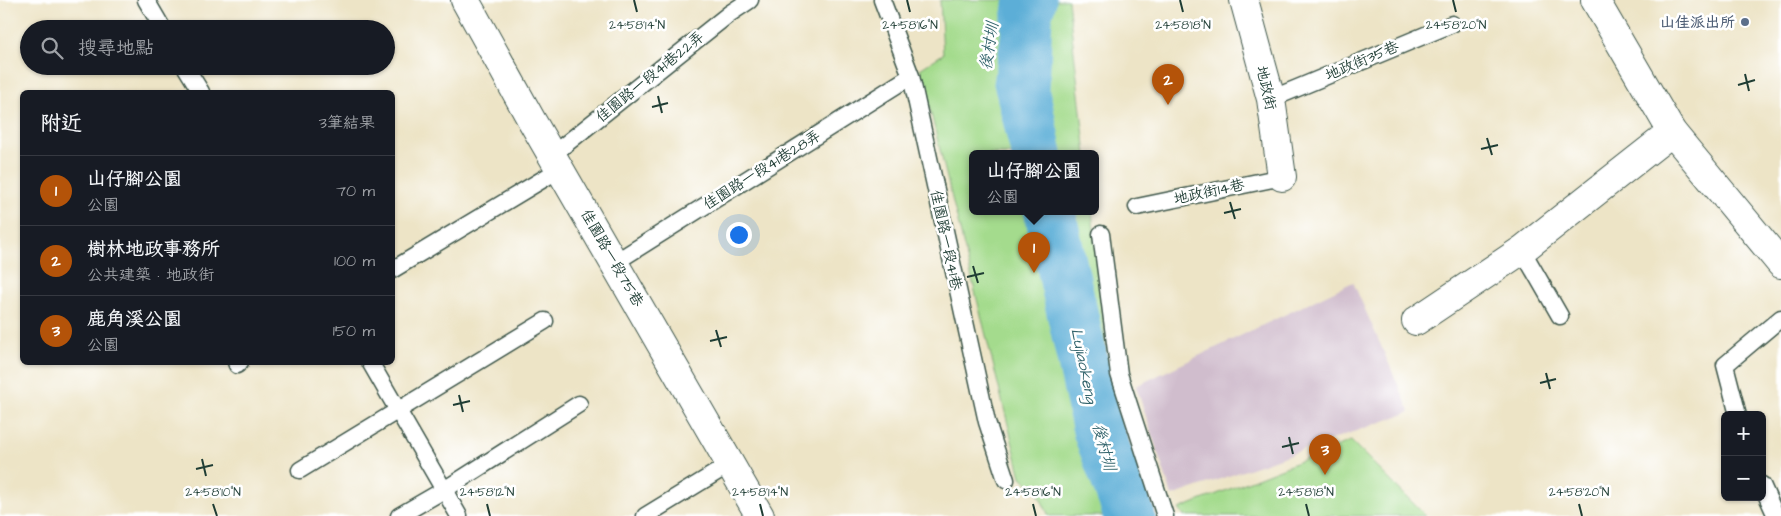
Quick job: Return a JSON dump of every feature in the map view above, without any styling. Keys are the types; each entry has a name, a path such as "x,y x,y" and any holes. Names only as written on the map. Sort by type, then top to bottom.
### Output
{"street":[{"name":"佳園路一段75巷","path":"465,0 760,516"},
{"name":"地政街","path":"1244,0 1271,99 1282,177"},
{"path":"1595,0 1672,132 1781,264"},
{"path":"1416,320 1522,250 1672,132"}],"lane":[{"path":"146,0 158,20"},
{"name":"佳園路一段41巷22弄","path":"395,268 556,162 730,14 750,0"},
{"name":"佳園路一段41巷","path":"882,0 911,76 987,422 1006,480"},
{"name":"地政街35巷","path":"1271,99 1452,24"},
{"path":"191,75 200,90"},
{"name":"佳園路一段41巷28弄","path":"614,263 911,76"},
{"name":"地政街14巷","path":"1136,207 1282,177"},
{"path":"1102,234 1119,374 1165,516"},
{"path":"1522,250 1560,316"},
{"path":"1737,411 1725,365 1781,318"},
{"path":"300,470 545,321"},
{"path":"372,365 459,516"},
{"path":"399,516 444,490 579,404"},
{"path":"645,516 730,464"},
{"path":"1766,494 1776,516"}],"shaded area":[{"path":"1353,282 1410,412 1172,496 1136,386"}],"green space":[{"path":"940,0 1068,0 1086,150 969,150 969,215 1092,215 1116,437 1139,516 1049,516 1037,491 1021,477 920,69 943,54"},
{"path":"1351,441 1426,516 1184,516 1179,509"}],"waterway":[{"name":"後村圳","path":"1011,0 998,84 1014,150"},
{"name":"Lujiaokeng","path":"1031,0 1027,14 1024,91 1036,150"},
{"name":"後村圳","path":"1029,215 1046,288 1107,516"},
{"name":"Lujiaokeng","path":"1051,215 1098,430 1130,516"}],"place":[{"name":"山佳派出所","path":"1745,22"},
{"name":"樹林地政事務所","path":"1168,105"},
{"name":"山仔腳公園","path":"1034,273"},
{"name":"鹿角溪公園","path":"1325,475"}]}
